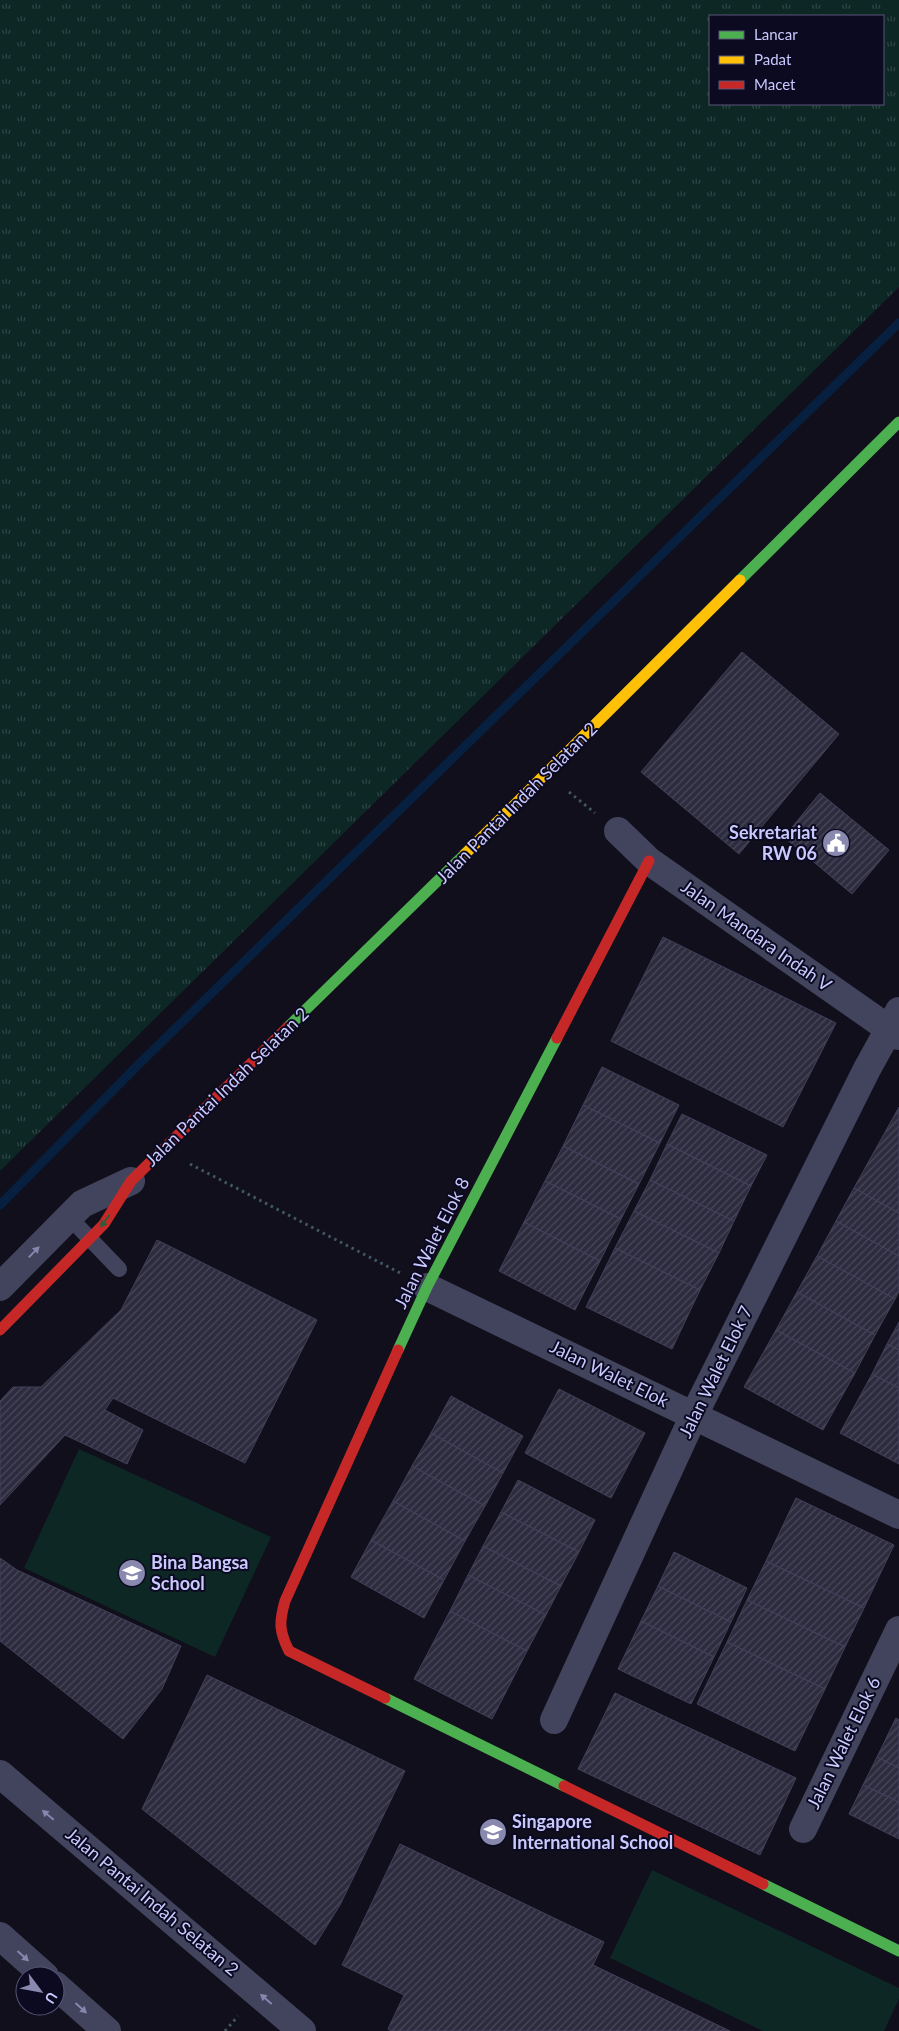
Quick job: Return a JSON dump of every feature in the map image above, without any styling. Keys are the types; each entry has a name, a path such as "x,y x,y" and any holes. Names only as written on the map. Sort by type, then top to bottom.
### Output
{"street":[{"name":"Jalan Pantai Indah Selatan 2","path":"0,1330 104,1224 131,1181 546,775 899,422"},
{"name":"Jalan Mandara Indah V","path":"618,831 649,861 896,1026"},
{"name":"Jalan Walet Elok 8","path":"649,861 427,1287 285,1601 278,1624 282,1639 289,1651 899,1951"},
{"name":"Jalan Walet Elok 7","path":"554,1720 694,1415 867,1069 896,1026"},
{"name":"Jalan Pantai Indah Selatan 2","path":"0,1287 82,1204 131,1181"},
{"name":"Jalan Walet Elok","path":"427,1287 899,1515"},
{"name":"Jalan Walet Elok 6","path":"803,1828 899,1630"},
{"name":"Jalan Pantai Indah Selatan 2","path":"0,1774 302,2031"},
{"path":"0,1936 34,1966"},
{"path":"65,1994 107,2031"}],"lane":[{"path":"68,1217 119,1269"}],"path":[{"path":"546,775 618,831"},
{"path":"163,1150 427,1287"}],"green space":[{"path":"0,0 899,0 899,287 0,1171"},
{"path":"79,1449 271,1537 215,1657 24,1568"},
{"path":"652,1870 899,1988 899,1999 884,2031 763,2031 610,1958"}],"building":[{"path":"742,652 839,734 739,854 641,772"},
{"name":"Sekretariat RW 06","path":"820,793 889,850 852,894 784,837"},
{"path":"663,937 836,1023 783,1127 611,1041"},
{"path":"602,1067 679,1105 660,1143 583,1105"},
{"path":"583,1105 660,1143 639,1184 563,1146"},
{"path":"899,1107 899,1213 854,1188"},
{"path":"682,1114 767,1155 751,1186 667,1144"},
{"path":"667,1144 751,1186 734,1221 650,1180"},
{"path":"563,1146 639,1184 621,1219 545,1181"},
{"path":"650,1180 734,1221 719,1253 634,1211"},
{"path":"545,1181 621,1219 600,1261 524,1222"},
{"path":"854,1188 899,1213 899,1256 836,1221"},
{"path":"634,1211 719,1253 700,1290 615,1248"},
{"path":"836,1221 899,1256 899,1291 895,1299 817,1256"},
{"path":"524,1222 600,1261 575,1310 499,1271"},
{"path":"157,1240 317,1320 245,1463 113,1398 105,1410 143,1430 127,1464 65,1435 0,1505 0,1401 13,1387 41,1387 121,1310"},
{"path":"615,1248 700,1290 672,1349 586,1307"},
{"path":"817,1256 895,1299 875,1335 797,1292"},
{"path":"797,1292 875,1335 855,1373 776,1330"},
{"path":"899,1322 899,1350 887,1344"},
{"path":"776,1330 855,1373 823,1430 744,1387"},
{"path":"887,1344 899,1350 899,1388 872,1374"},
{"path":"872,1374 899,1388 899,1464 840,1433"},
{"path":"559,1389 645,1433 611,1498 525,1453"},
{"path":"451,1396 523,1436 503,1473 431,1433"},
{"path":"431,1433 503,1473 485,1506 412,1466"},
{"path":"412,1466 485,1506 465,1541 393,1501"},
{"path":"518,1480 595,1520 579,1552 501,1512"},
{"path":"796,1498 894,1545 864,1608 766,1561"},
{"path":"393,1501 465,1541 444,1580 371,1540"},
{"path":"501,1512 579,1552 561,1586 483,1546"},
{"path":"371,1540 444,1580 424,1618 351,1577"},
{"path":"483,1546 561,1586 546,1615 468,1575"},
{"path":"674,1552 747,1588 731,1622 658,1586"},
{"path":"0,1558 17,1570 181,1646 162,1689 123,1739 0,1641"},
{"path":"766,1561 864,1608 845,1647 747,1600"},
{"path":"468,1575 546,1615 527,1651 450,1611"},
{"path":"658,1586 731,1622 714,1657 641,1621"},
{"path":"747,1600 845,1647 825,1689 727,1642"},
{"path":"450,1611 527,1651 492,1719 414,1679"},
{"path":"641,1621 714,1657 691,1704 618,1669"},
{"path":"727,1642 825,1689 795,1751 697,1704"},
{"path":"207,1675 405,1771 340,1905 315,1945 142,1809"},
{"path":"615,1693 796,1778 760,1855 578,1769"},
{"path":"896,1718 899,1720 899,1768 877,1757"},
{"path":"877,1757 899,1768 899,1802 863,1785"},
{"path":"863,1785 899,1802 899,1839 849,1814"},
{"path":"400,1844 604,1942 593,1965 730,2031 391,2031 388,2029 404,1995 342,1965"}],"waterway":[{"path":"0,1205 139,1064 899,323"}],"traffic: fast":[{"path":"740,580 899,422"},
{"path":"288,1027 465,854"},
{"path":"398,1350 427,1287 557,1038"},
{"path":"385,1698 564,1786"},
{"path":"763,1884 899,1951"}],"traffic: slow":[{"path":"465,854 740,580"}],"traffic: jam":[{"path":"557,1038 649,861"},
{"path":"0,1330 104,1224 131,1181 288,1027"},
{"path":"385,1698 289,1651 283,1638 281,1621 285,1601 398,1350"},
{"path":"564,1786 763,1884"}],"place":[{"name":"Sekretariat RW 06","path":"836,843"},
{"name":"Bina Bangsa School","path":"132,1573"},
{"name":"Singapore International School","path":"493,1832"}]}
